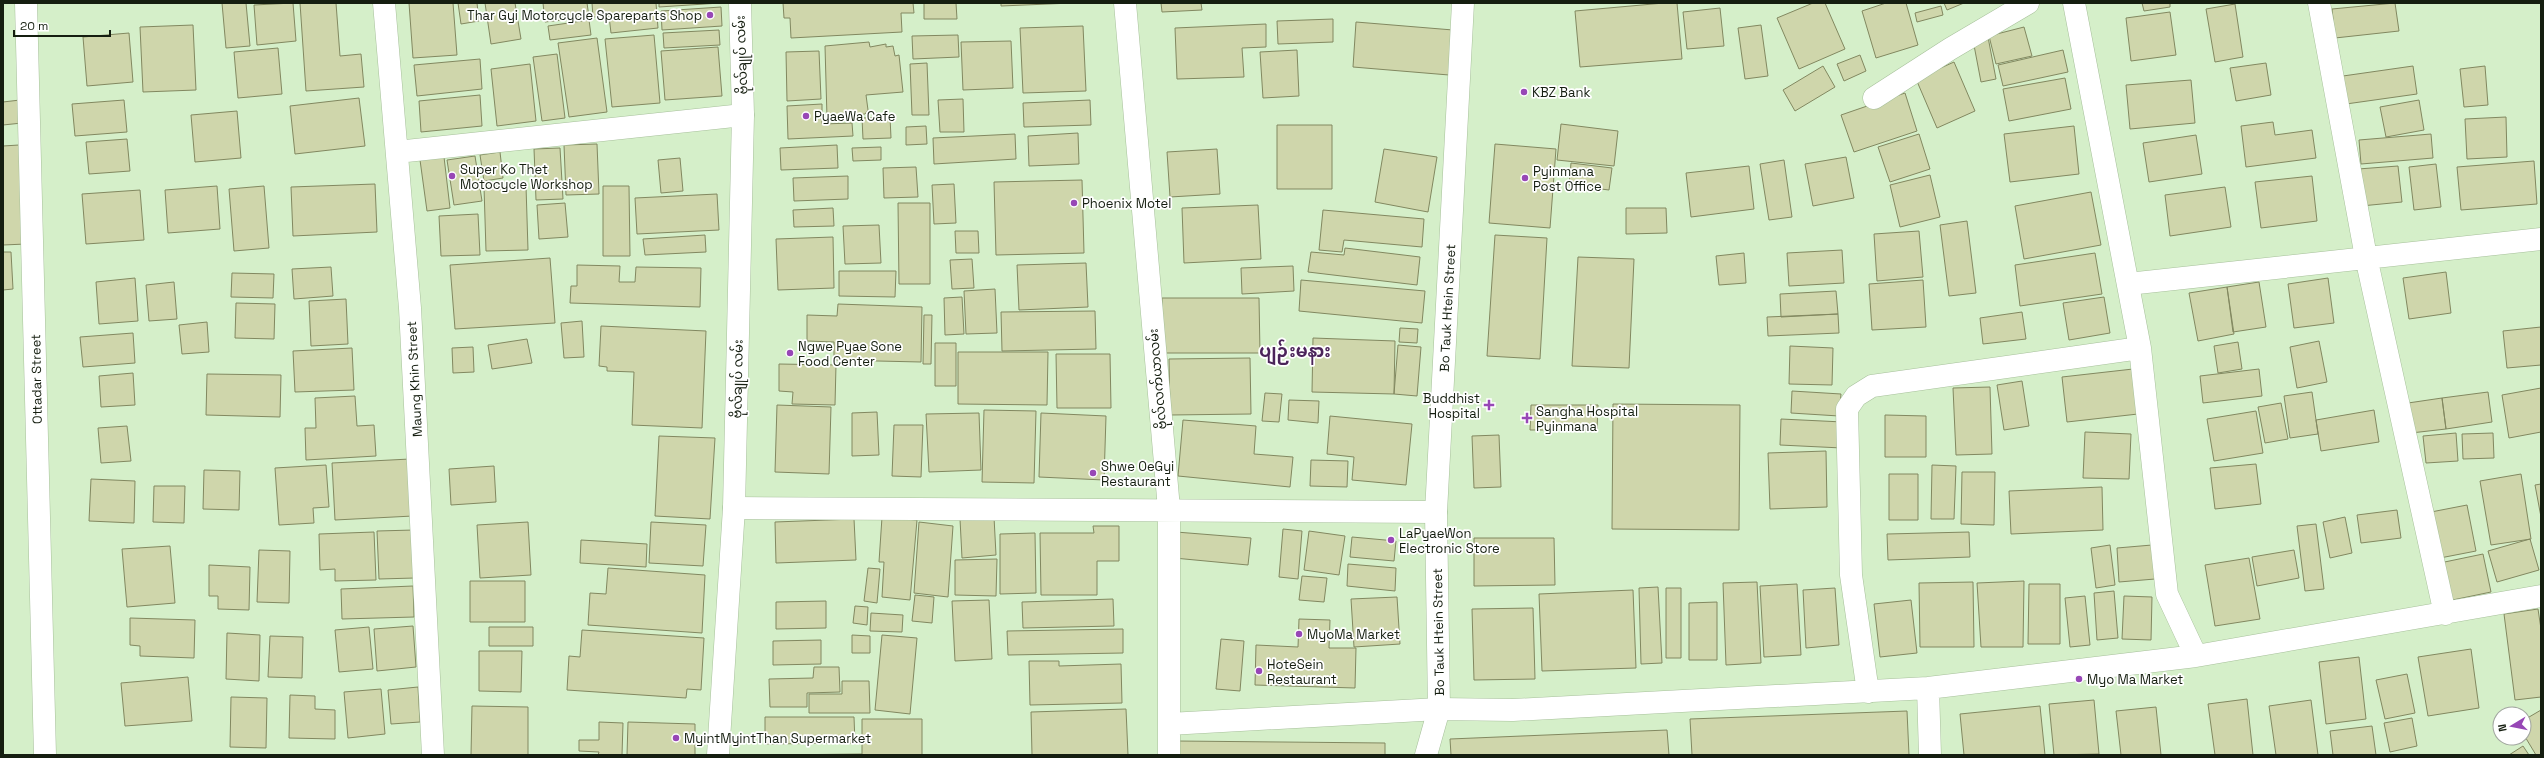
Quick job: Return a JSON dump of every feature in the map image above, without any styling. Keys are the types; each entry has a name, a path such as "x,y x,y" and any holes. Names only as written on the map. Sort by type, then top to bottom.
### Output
{"street":[{"name":"Ottadar Street","path":"26,3 45,755"},
{"name":"Maung Khin Street","path":"384,3 410,308 433,755"},
{"name":"ဗိုလ်ချုပ် လမ်း","path":"718,755 734,508 743,114 740,3"},
{"name":"ဗိုလ်လက်ယာလမ်း","path":"1125,3 1169,509 1169,755"},
{"name":"Bo Tauk Htein Street","path":"1426,755 1439,709 1436,512 1463,3"},
{"path":"1874,98 1950,49 2028,3"},
{"path":"2074,3 2140,348 2167,594 2196,656"},
{"path":"2319,3 2366,257 2444,614"},
{"path":"397,152 743,114"},
{"path":"2128,284 2541,239"},
{"path":"1868,692 1851,575 1847,409 1856,396 1872,386 2140,348"},
{"path":"734,508 1169,509 1436,512"},
{"path":"1169,724 1439,709 1512,710 1928,688 2196,656 2541,596"},
{"path":"1928,688 1930,755"}],"building":[{"path":"222,3 246,3 250,46 226,48"},
{"path":"293,3 296,41 257,45 254,5"},
{"path":"300,3 336,3 340,56 361,54 364,87 306,91"},
{"path":"409,3 453,3 457,55 413,58"},
{"path":"458,3 477,3 479,21 461,24"},
{"path":"485,3 515,3 521,39 491,44"},
{"path":"543,3 587,3 589,17 545,22"},
{"path":"592,3 656,3 658,28 611,33 609,16 593,17"},
{"path":"659,3 720,3 659,7"},
{"path":"783,3 913,3 914,13 901,13 902,32 791,38 790,18 784,18"},
{"path":"924,3 956,3 957,19 924,19"},
{"path":"1001,3 1072,3 1001,6"},
{"path":"1161,3 1201,3 1202,10 1162,12"},
{"path":"1677,3 1682,59 1580,67 1575,11"},
{"path":"1813,3 1825,3 1845,49 1799,69 1777,18"},
{"path":"1886,3 1906,3 1918,45 1876,58 1862,11"},
{"path":"1944,3 1964,3 1947,10"},
{"path":"2142,3 2170,3 2170,7 2144,11"},
{"path":"2395,3 2399,31 2335,38 2332,9"},
{"path":"2235,4 2243,57 2215,62 2206,9"},
{"path":"1941,6 1943,15 1917,22 1915,13"},
{"path":"721,7 722,26 662,30 661,11"},
{"path":"1720,8 1724,46 1687,49 1683,12"},
{"path":"2170,12 2176,55 2131,61 2126,18"},
{"path":"1333,19 1333,42 1278,44 1277,21"},
{"path":"589,20 591,35 550,40 548,26"},
{"path":"1356,22 1453,30 1449,75 1353,67"},
{"path":"1266,24 1266,47 1242,48 1244,77 1177,79 1175,28"},
{"path":"193,25 196,90 143,92 140,27"},
{"path":"1761,25 1768,76 1745,79 1738,28"},
{"path":"1083,26 1086,91 1023,93 1020,28"},
{"path":"2024,27 2032,56 1996,64 1989,36"},
{"path":"719,30 720,45 664,48 663,33"},
{"path":"129,33 133,82 87,86 83,37"},
{"path":"654,35 660,103 612,107 605,39"},
{"path":"958,35 959,57 913,59 912,36"},
{"path":"1988,37 1996,79 1981,82 1973,40"},
{"path":"597,38 607,112 569,117 558,43"},
{"path":"1011,41 1013,88 963,90 961,42"},
{"path":"869,42 870,47 886,44 886,47 893,46 895,56 899,55 903,92 866,95 868,110 865,114 827,118 825,46"},
{"path":"718,47 722,96 665,100 661,51"},
{"path":"278,48 282,94 238,98 234,52"},
{"path":"1297,50 1299,96 1263,98 1260,52"},
{"path":"2063,50 2068,72 2003,86 1998,65"},
{"path":"819,51 821,99 787,101 786,52"},
{"path":"557,54 565,118 542,121 533,57"},
{"path":"1860,55 1866,71 1844,81 1837,64"},
{"path":"480,59 482,89 417,96 414,65"},
{"path":"1954,62 1975,111 1937,128 1916,79"},
{"path":"927,63 929,115 912,115 910,64"},
{"path":"2266,63 2271,95 2236,101 2230,68"},
{"path":"530,64 536,121 497,126 491,69"},
{"path":"1823,66 1835,87 1795,111 1783,90"},
{"path":"2413,66 2417,94 2346,104 2343,76"},
{"path":"2485,66 2488,105 2464,107 2460,69"},
{"path":"2065,78 2071,109 2009,121 2003,89"},
{"path":"2191,80 2195,123 2130,129 2126,85"},
{"path":"1905,93 1917,131 1854,152 1841,115"},
{"path":"480,95 482,126 421,132 419,101"},
{"path":"359,98 365,146 295,154 290,106"},
{"path":"963,99 964,132 940,132 938,100"},
{"path":"20,100 22,123 3,125 3,102"},
{"path":"124,100 127,132 75,136 72,104"},
{"path":"1090,100 1091,125 1024,127 1023,103"},
{"path":"2419,100 2424,130 2386,137 2380,107"},
{"path":"822,104 822,124 852,123 853,136 788,139 787,106"},
{"path":"237,111 241,158 195,162 191,115"},
{"path":"890,117 891,138 863,139 862,118"},
{"path":"2506,117 2507,157 2467,159 2465,119"},
{"path":"2273,122 2275,135 2312,130 2316,158 2246,167 2241,126"},
{"path":"1561,124 1618,131 1614,166 1557,160"},
{"path":"1277,125 1332,125 1332,189 1277,189"},
{"path":"926,126 927,144 906,145 906,127"},
{"path":"2074,126 2079,174 2010,182 2004,134"},
{"path":"1078,133 1079,164 1029,166 1028,136"},
{"path":"1015,134 1016,159 934,164 933,138"},
{"path":"1919,134 1930,169 1890,182 1878,147"},
{"path":"2431,134 2433,158 2361,164 2359,140"},
{"path":"2196,135 2202,174 2149,182 2143,143"},
{"path":"127,139 130,171 89,174 86,142"},
{"path":"597,144 599,194 566,195 564,145"},
{"path":"1495,144 1556,149 1550,228 1489,223"},
{"path":"19,145 26,244 3,245 3,146"},
{"path":"837,145 838,168 781,170 780,148"},
{"path":"881,147 881,160 853,161 852,148"},
{"path":"560,148 563,199 536,200 534,149"},
{"path":"1217,149 1220,194 1170,197 1167,152"},
{"path":"1384,149 1437,157 1428,212 1375,202"},
{"path":"500,152 503,178 484,181 480,155"},
{"path":"475,156 482,201 454,205 447,160"},
{"path":"444,157 450,208 427,211 420,160"},
{"path":"1846,157 1854,198 1813,206 1805,164"},
{"path":"680,158 683,191 661,193 658,160"},
{"path":"1784,160 1792,217 1769,220 1760,164"},
{"path":"2534,161 2537,204 2461,210 2457,167"},
{"path":"1571,163 1612,168 1609,190 1569,185"},
{"path":"2436,164 2441,207 2414,210 2409,167"},
{"path":"1749,166 1754,209 1691,217 1686,173"},
{"path":"2398,166 2402,202 2361,206 2358,169"},
{"path":"916,167 918,197 884,198 883,168"},
{"path":"1930,175 1940,217 1900,227 1890,185"},
{"path":"848,176 848,199 794,201 793,178"},
{"path":"2312,176 2317,221 2261,228 2255,182"},
{"path":"1082,180 1084,253 996,255 994,182"},
{"path":"375,184 377,232 293,236 291,187"},
{"path":"954,184 956,223 934,224 932,185"},
{"path":"217,186 220,229 168,233 165,190"},
{"path":"264,186 269,248 234,251 229,189"},
{"path":"526,186 528,250 486,251 484,187"},
{"path":"603,186 629,186 630,256 603,256"},
{"path":"2225,187 2231,227 2170,236 2165,195"},
{"path":"140,190 144,240 86,244 82,194"},
{"path":"2091,192 2101,245 2024,259 2015,206"},
{"path":"717,194 719,230 637,234 635,198"},
{"path":"565,203 568,237 539,239 537,205"},
{"path":"898,203 930,203 930,284 899,284"},
{"path":"1258,205 1261,259 1184,263 1182,208"},
{"path":"833,208 834,226 794,227 793,210"},
{"path":"1626,208 1666,208 1667,233 1626,234"},
{"path":"1323,210 1424,219 1422,247 1344,240 1342,252 1319,250"},
{"path":"478,214 480,255 441,256 439,216"},
{"path":"1967,221 1976,293 1949,296 1940,225"},
{"path":"879,225 881,263 845,264 843,226"},
{"path":"955,231 978,231 979,253 956,253"},
{"path":"1919,231 1923,277 1877,281 1874,234"},
{"path":"705,235 706,252 645,255 643,239"},
{"path":"1495,235 1547,238 1540,359 1487,356"},
{"path":"833,237 834,288 778,290 776,239"},
{"path":"1345,248 1420,257 1417,285 1308,272 1311,252 1344,255"},
{"path":"1842,250 1844,283 1789,286 1787,253"},
{"path":"3,252 11,252 13,289 3,290"},
{"path":"1744,253 1746,283 1719,285 1716,256"},
{"path":"2095,253 2102,294 2020,306 2015,265"},
{"path":"1578,257 1634,259 1629,368 1572,366"},
{"path":"550,258 555,323 455,329 450,265"},
{"path":"972,259 974,288 952,289 950,260"},
{"path":"1086,263 1088,307 1019,310 1017,265"},
{"path":"577,265 620,266 619,282 635,282 636,267 701,268 700,307 570,303 571,286 577,286"},
{"path":"1293,266 1294,291 1242,294 1241,268"},
{"path":"331,267 333,296 294,299 292,269"},
{"path":"839,271 896,271 895,297 839,296"},
{"path":"2446,272 2451,313 2409,319 2403,278"},
{"path":"232,273 274,274 273,298 231,297"},
{"path":"135,278 138,321 99,324 96,282"},
{"path":"2328,278 2334,323 2294,328 2288,284"},
{"path":"1301,280 1425,291 1422,323 1299,311"},
{"path":"1923,280 1926,327 1872,330 1869,284"},
{"path":"174,282 177,319 149,321 146,285"},
{"path":"2259,282 2266,327 2233,332 2227,287"},
{"path":"2227,287 2234,334 2198,341 2189,293"},
{"path":"995,289 997,333 966,334 964,291"},
{"path":"1836,291 1838,314 1781,317 1780,294"},
{"path":"962,297 964,334 945,335 944,298"},
{"path":"2104,297 2110,333 2069,340 2063,303"},
{"path":"1162,298 1259,298 1260,353 1162,353"},
{"path":"346,299 348,344 311,346 309,301"},
{"path":"236,303 275,304 274,339 235,338"},
{"path":"838,304 922,307 921,362 834,360 834,342 807,341 807,315 837,316"},
{"path":"1095,311 1096,349 1002,351 1001,312"},
{"path":"2022,312 2026,339 1983,344 1980,318"},
{"path":"1838,314 1839,333 1768,336 1767,317"},
{"path":"924,315 932,315 931,364 923,364"},
{"path":"582,321 584,357 564,358 561,323"},
{"path":"207,322 209,352 182,354 179,325"},
{"path":"601,326 706,331 702,428 632,425 634,372 607,371 607,367 599,366"},
{"path":"2541,327 2541,365 2507,368 2503,331"},
{"path":"1400,328 1418,329 1417,343 1399,342"},
{"path":"133,333 135,363 83,367 80,337"},
{"path":"1313,338 1395,341 1394,394 1312,392"},
{"path":"527,339 532,363 492,369 488,345"},
{"path":"2319,341 2327,382 2297,388 2290,347"},
{"path":"2238,342 2242,369 2218,373 2214,346"},
{"path":"935,343 956,343 956,386 935,386"},
{"path":"1398,345 1421,347 1417,396 1394,394"},
{"path":"1790,346 1833,348 1832,385 1789,384"},
{"path":"473,347 474,372 453,373 452,348"},
{"path":"352,348 354,390 295,392 293,351"},
{"path":"958,352 1048,352 1047,405 958,404"},
{"path":"1056,354 1110,354 1111,408 1057,408"},
{"path":"1250,358 1251,414 1170,415 1169,359"},
{"path":"779,364 836,365 835,405 792,404 793,392 779,391"},
{"path":"2133,369 2138,414 2067,422 2062,377"},
{"path":"2259,369 2262,396 2203,403 2200,376"},
{"path":"133,373 135,405 101,407 99,376"},
{"path":"207,374 281,375 280,417 206,415"},
{"path":"2022,381 2029,426 2004,430 1997,385"},
{"path":"1990,387 1992,454 1956,455 1953,388"},
{"path":"2541,388 2541,432 2509,438 2502,395"},
{"path":"1792,391 1841,394 1839,416 1791,413"},
{"path":"2312,392 2318,434 2290,438 2284,396"},
{"path":"2488,392 2492,422 2446,429 2442,398"},
{"path":"1265,393 1282,394 1279,422 1262,421"},
{"path":"355,396 357,426 374,425 376,456 306,460 305,428 316,428 315,398"},
{"path":"2442,398 2446,429 2411,433 2408,403"},
{"path":"1289,400 1319,401 1318,423 1288,420"},
{"path":"2281,403 2288,439 2265,443 2258,407"},
{"path":"1613,404 1740,405 1739,530 1612,529"},
{"path":"777,405 831,407 829,474 775,472"},
{"path":"1531,405 1598,405 1597,430 1530,430"},
{"path":"984,410 1036,411 1034,483 982,482"},
{"path":"2374,410 2379,442 2321,451 2316,420"},
{"path":"2256,411 2263,453 2214,461 2207,419"},
{"path":"877,412 879,455 852,456 852,413"},
{"path":"979,413 981,470 929,472 926,414"},
{"path":"1041,413 1106,416 1104,480 1039,477"},
{"path":"1885,415 1926,416 1926,457 1885,457"},
{"path":"1330,416 1412,424 1406,485 1352,480 1354,457 1327,454"},
{"path":"1781,419 1843,422 1842,448 1780,445"},
{"path":"1183,420 1256,426 1254,454 1293,457 1290,487 1178,476"},
{"path":"894,425 923,425 921,477 892,476"},
{"path":"127,426 131,461 101,463 98,428"},
{"path":"2085,432 2131,434 2129,479 2083,478"},
{"path":"2456,433 2458,461 2426,463 2423,436"},
{"path":"2493,433 2494,458 2463,459 2462,434"},
{"path":"1499,435 1501,487 1474,488 1472,436"},
{"path":"659,436 715,438 710,519 655,516"},
{"path":"1826,451 1827,507 1770,509 1768,453"},
{"path":"410,459 413,516 335,520 332,463"},
{"path":"1311,460 1348,461 1347,487 1310,486"},
{"path":"2256,464 2261,504 2215,509 2210,468"},
{"path":"326,465 329,507 313,508 314,523 279,525 275,468"},
{"path":"1932,465 1956,466 1954,519 1931,519"},
{"path":"494,466 496,502 451,505 449,469"},
{"path":"204,470 240,471 239,510 203,509"},
{"path":"1962,472 1995,472 1994,525 1961,524"},
{"path":"1889,474 1918,474 1918,520 1889,520"},
{"path":"2521,474 2531,539 2491,545 2480,481"},
{"path":"91,479 135,481 134,523 89,521"},
{"path":"2541,484 2541,517 2535,485"},
{"path":"154,486 185,486 184,523 153,522"},
{"path":"2102,487 2103,530 2011,534 2009,491"},
{"path":"2467,505 2476,551 2440,558 2431,512"},
{"path":"2397,510 2401,538 2361,543 2357,515"},
{"path":"882,517 917,520 910,600 882,597 884,562 879,562"},
{"path":"994,517 996,555 962,558 960,519"},
{"path":"2345,517 2352,553 2330,558 2323,522"},
{"path":"854,519 856,560 776,563 775,522"},
{"path":"528,522 531,575 480,578 477,525"},
{"path":"651,522 706,525 703,566 649,563"},
{"path":"919,522 953,526 948,597 914,593"},
{"path":"2316,524 2324,589 2305,591 2297,526"},
{"path":"1093,526 1119,526 1119,561 1097,561 1097,595 1041,595 1040,533 1094,533"},
{"path":"1283,529 1302,531 1298,579 1279,577"},
{"path":"414,530 415,578 379,579 377,531"},
{"path":"1309,531 1345,536 1339,575 1304,570"},
{"path":"374,532 376,580 335,581 335,569 320,570 319,534"},
{"path":"1176,532 1251,538 1248,565 1174,558"},
{"path":"1969,532 1970,557 1888,560 1887,534"},
{"path":"1035,533 1036,593 1000,594 1000,534"},
{"path":"1352,537 1396,541 1394,561 1350,557"},
{"path":"1474,538 1554,538 1555,585 1474,586"},
{"path":"2530,539 2539,570 2497,582 2488,551"},
{"path":"581,540 647,544 646,567 580,563"},
{"path":"2110,545 2115,585 2096,588 2091,548"},
{"path":"2152,545 2155,579 2119,582 2117,548"},
{"path":"170,546 175,603 127,607 122,549"},
{"path":"259,550 290,551 289,603 257,602"},
{"path":"2294,550 2299,578 2257,586 2252,557"},
{"path":"2483,554 2491,592 2443,602 2435,564"},
{"path":"2249,558 2260,619 2215,626 2205,565"},
{"path":"997,559 996,596 955,595 955,560"},
{"path":"1348,564 1396,568 1395,591 1347,586"},
{"path":"209,565 250,567 249,610 218,609 218,596 209,596"},
{"path":"608,568 705,575 702,633 588,625 590,593 606,594"},
{"path":"868,568 880,569 877,603 864,601"},
{"path":"1302,576 1327,578 1324,602 1299,600"},
{"path":"470,581 525,581 525,622 470,622"},
{"path":"2024,581 2023,647 1981,647 1977,583"},
{"path":"1757,582 1761,663 1726,665 1723,583"},
{"path":"1973,582 1974,647 1920,647 1919,583"},
{"path":"1797,584 1801,655 1764,657 1760,586"},
{"path":"2029,584 2060,584 2060,644 2028,644"},
{"path":"413,586 414,617 342,619 341,589"},
{"path":"1658,587 1662,663 1641,664 1639,588"},
{"path":"1666,588 1681,588 1681,658 1666,658"},
{"path":"1835,588 1839,645 1806,648 1803,590"},
{"path":"1633,590 1636,668 1542,671 1539,594"},
{"path":"2114,591 2118,638 2097,640 2094,593"},
{"path":"915,595 934,597 932,623 912,621"},
{"path":"2085,596 2090,645 2070,647 2065,598"},
{"path":"2124,596 2152,597 2151,640 2122,639"},
{"path":"1397,597 1400,644 1354,647 1351,599"},
{"path":"1113,599 1114,626 1023,628 1022,602"},
{"path":"989,600 992,659 955,661 952,601"},
{"path":"1911,600 1917,653 1880,657 1874,604"},
{"path":"826,601 826,628 776,629 776,602"},
{"path":"1717,602 1717,660 1689,660 1689,603"},
{"path":"855,606 868,607 867,625 853,623"},
{"path":"1533,608 1535,679 1474,680 1472,609"},
{"path":"2538,609 2541,629 2541,697 2515,700 2504,614"},
{"path":"871,613 903,615 902,632 870,631"},
{"path":"130,618 195,620 194,658 140,656 140,646 130,645"},
{"path":"1299,619 1330,620 1329,648 1356,648 1355,688 1255,685 1256,645 1298,647"},
{"path":"413,626 416,667 377,671 374,629"},
{"path":"369,627 373,669 339,672 335,630"},
{"path":"489,627 533,627 533,646 489,646"},
{"path":"1123,629 1123,653 1008,655 1007,631"},
{"path":"582,630 704,638 701,690 687,689 686,698 567,690 569,656 580,657"},
{"path":"227,633 260,635 259,681 226,679"},
{"path":"852,635 870,636 870,653 852,653"},
{"path":"882,635 917,638 910,714 875,710"},
{"path":"270,636 303,637 302,678 268,677"},
{"path":"1221,639 1244,641 1240,691 1216,689"},
{"path":"821,640 821,664 773,665 773,641"},
{"path":"2471,649 2479,708 2428,716 2418,657"},
{"path":"479,651 522,651 521,692 479,691"},
{"path":"2359,657 2366,719 2326,724 2319,662"},
{"path":"1029,661 1059,661 1059,666 1121,664 1122,703 1030,705"},
{"path":"814,667 839,667 840,692 807,693 807,707 770,707 769,679 813,678"},
{"path":"2407,674 2415,713 2385,719 2376,680"},
{"path":"188,677 192,721 125,726 121,683"},
{"path":"842,681 869,681 870,713 809,713 809,694 842,694"},
{"path":"418,687 420,722 391,724 388,690"},
{"path":"381,689 385,734 348,738 344,692"},
{"path":"290,695 315,696 315,709 335,710 335,739 289,738"},
{"path":"231,697 267,698 266,748 230,747"},
{"path":"2247,699 2253,755 2215,755 2208,704"},
{"path":"2094,700 2099,754 2054,755 2049,704"},
{"path":"2311,700 2318,755 2276,755 2269,706"},
{"path":"472,706 528,707 528,755 471,755"},
{"path":"2040,706 2045,755 1964,755 1960,714"},
{"path":"2156,707 2161,755 2121,755 2116,711"},
{"path":"1126,709 1128,755 1032,755 1031,712"},
{"path":"2541,710 2541,755 2536,755 2531,746 2532,746 2532,715"},
{"path":"1907,711 1909,755 1692,755 1690,719"},
{"path":"765,717 854,717 855,743 765,744"},
{"path":"2412,718 2417,746 2390,752 2384,723"},
{"path":"862,719 922,719 922,755 774,755 862,754"},
{"path":"599,722 623,723 622,755 598,755 599,752 579,751 579,740 599,740"},
{"path":"628,722 695,724 695,755 627,755"},
{"path":"2372,726 2376,755 2333,755 2330,731"},
{"path":"1667,730 1669,755 1451,755 1450,739"},
{"path":"1177,741 1385,743 1385,755 1177,755"},
{"path":"2523,746 2529,755 2509,755"}],"place":[{"name":"Thar Gyi Motorcycle Spareparts Shop","path":"710,15"},
{"name":"KBZ Bank","path":"1524,92"},
{"name":"PyaeWa Cafe","path":"806,116"},
{"name":"Super Ko Thet Motocycle Workshop","path":"452,176"},
{"name":"Pyinmana Post Office","path":"1525,178"},
{"name":"Phoenix Motel","path":"1074,203"},
{"name":"Ngwe Pyae Sone Food Center","path":"790,353"},
{"name":"Buddhist Hospital","path":"1489,405"},
{"name":"Sangha Hospital Pyinmana","path":"1527,418"},
{"name":"Shwe OeGyi Restaurant","path":"1093,473"},
{"name":"LaPyaeWon Electronic Store","path":"1391,540"},
{"name":"MyoMa Market","path":"1299,634"},
{"name":"HoteSein Restaurant","path":"1259,671"},
{"name":"Myo Ma Market","path":"2079,679"},
{"name":"MyintMyintThan Supermarket","path":"676,738"}],"district":[{"name":"ပျဉ်းမနား","path":"1295,351"}]}
